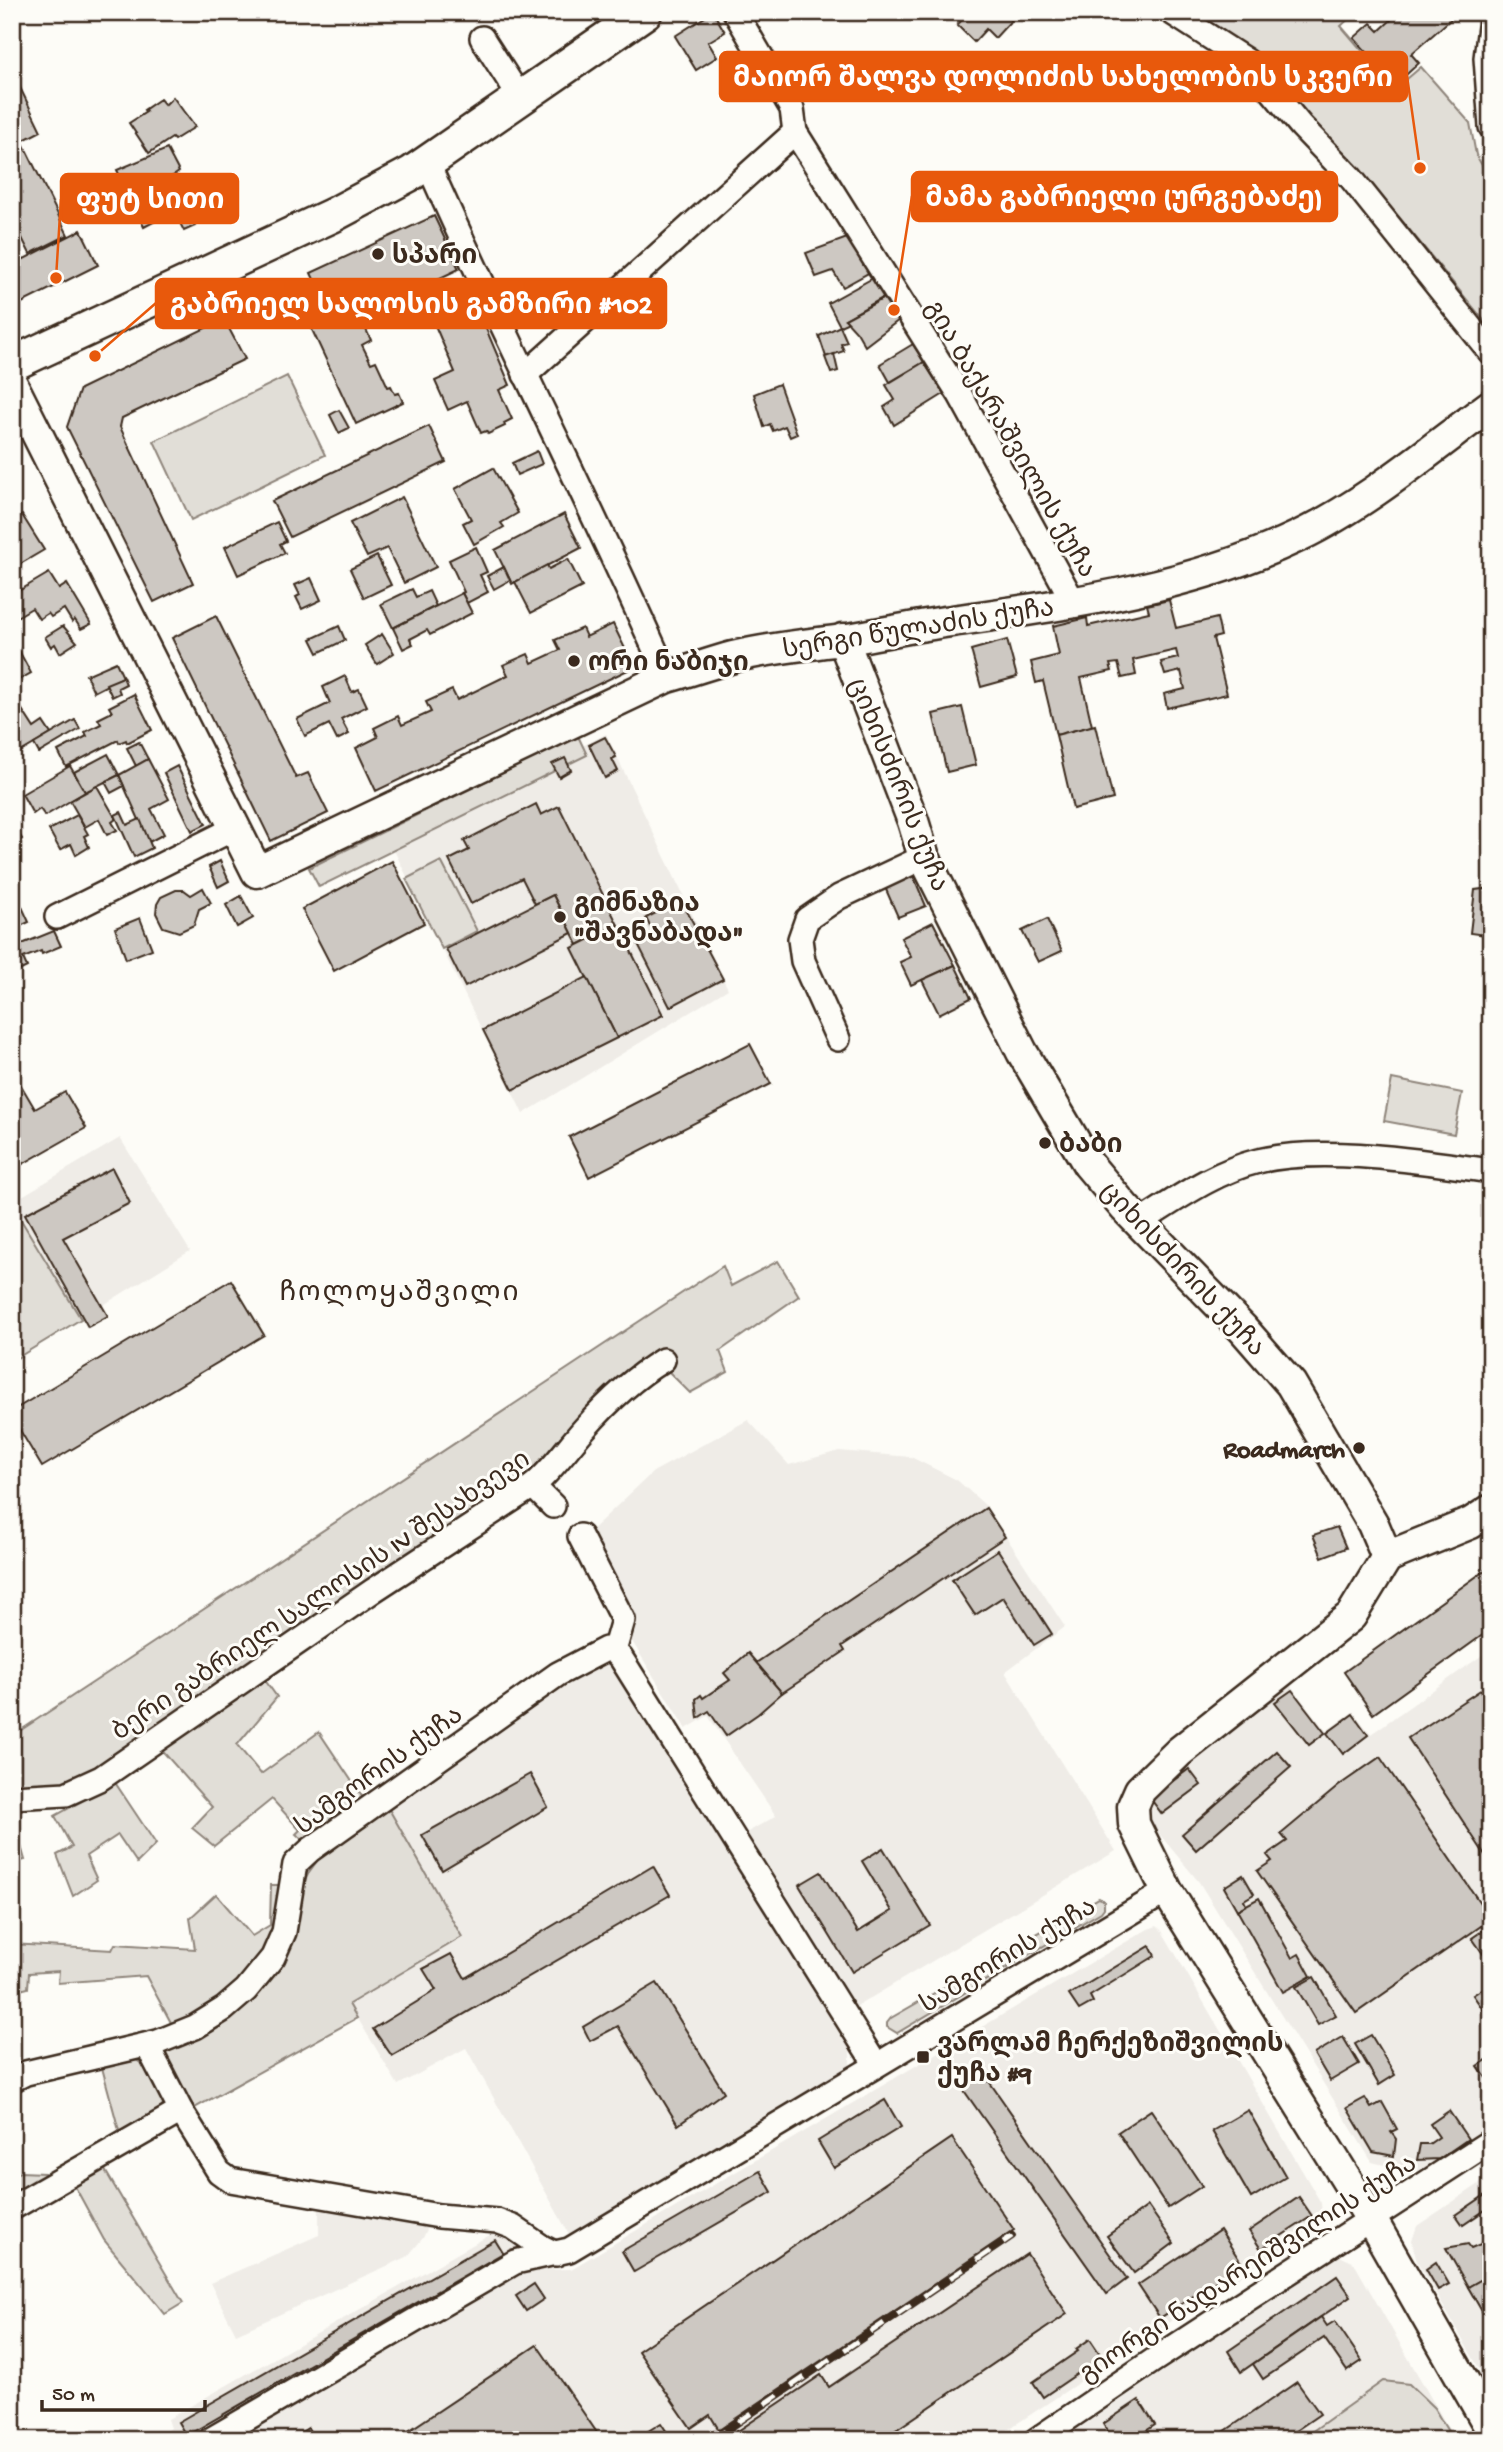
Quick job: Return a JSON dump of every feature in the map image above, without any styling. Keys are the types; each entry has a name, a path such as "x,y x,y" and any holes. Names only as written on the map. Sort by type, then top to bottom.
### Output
{"main road":[{"path":"12,364 333,215 428,164 645,12"}],"street":[{"name":"გია ბაქარაშვილის ქუჩა","path":"735,12 792,109 795,132 960,395 1074,603"},
{"path":"1171,12 1247,61 1301,127 1351,178 1491,353"},
{"path":"1491,19 1486,58 1491,127"},
{"path":"482,38 521,99"},
{"path":"525,375 795,132"},
{"path":"428,164 525,375 633,599 667,677"},
{"path":"12,384 235,828 57,917"},
{"name":"სერგი წულაძის ქუჩა","path":"235,828 257,872 667,677 782,647 1074,603 1168,583 1233,562 1300,536 1352,505 1491,405"},
{"name":"ციხისძირის ქუჩა","path":"843,639 913,821 924,857 1022,1052 1088,1164 1291,1384 1373,1524 1387,1557"},
{"path":"838,1039 803,961 800,939 807,919 839,897 924,857"},
{"path":"1140,1222 1205,1181 1257,1161 1308,1156 1377,1157 1491,1171"},
{"name":"ბერი გაბრიელ სალოსის IV შესახვევი","path":"12,1797 66,1794 101,1778 374,1590 533,1486 553,1468 584,1429 640,1373 663,1360"},
{"path":"533,1486 553,1506"},
{"path":"1491,1510 1471,1523 1387,1557 1352,1616 1179,1752 1140,1790 1133,1806 1134,1824 1167,1891 1371,2219 1491,2430"},
{"path":"580,1536 623,1620 614,1651 671,1736 876,2065"},
{"name":"სამგორის ქუჩა","path":"12,2080 26,2073 147,2045 195,2027 224,2009 246,1990 273,1957 284,1931 295,1864 310,1850 558,1674 606,1649 614,1651"},
{"name":"სამგორის ქუჩა","path":"210,2440 515,2262 569,2250 1167,1891"},
{"path":"147,2045 181,2111 219,2172 230,2180 439,2216 497,2221 513,2227 556,2254"},
{"path":"12,2208 181,2111"},
{"name":"გიორგი ნადარეიშვილის ქუჩა","path":"1036,2440 1491,2141"}],"shaded area":[{"path":"1215,12 1235,12 1247,17 1252,12 1356,12 1341,26 1395,89 1421,67 1470,123 1476,155 1491,181 1491,329 1399,217 1291,96 1244,45 1207,20"},
{"path":"287,376 325,455 191,520 154,441"},
{"name":"გიმნაზია \"შავნაბადა\"","path":"606,734 728,989 523,1114 391,844"},
{"path":"578,736 587,755 319,887 309,868"},
{"path":"441,861 477,931 442,949 406,879"},
{"path":"1392,1079 1462,1093 1454,1134 1384,1121"},
{"path":"120,1138 190,1251 81,1319 12,1202"},
{"path":"12,1205 81,1319 12,1361"},
{"path":"778,1261 799,1296 720,1351 728,1372 690,1393 656,1359 531,1473 84,1777 59,1785 12,1787 12,1736 723,1266 731,1286"},
{"path":"748,1420 789,1465 839,1451 911,1457 957,1480 986,1506 1065,1627 1005,1672 1116,1851 854,2008 744,1834 776,1816 708,1716 686,1729 630,1638 628,1613 585,1536 653,1472"},
{"path":"1491,1649 1491,2130 1450,2158 1412,2172 1372,2162 1199,1882 1146,1818 1149,1784 1290,1685 1326,1731 1353,1712 1371,1734"},
{"path":"608,1656 850,2048 850,2066 569,2234 466,2048 398,2085 349,2004 462,1936 386,1804 558,1679"},
{"path":"262,1676 277,1697 237,1745 261,1774 319,1732 367,1804 308,1845 296,1834 300,1830 272,1799 214,1846 192,1828 212,1807 157,1745"},
{"path":"112,1778 156,1844 137,1863 118,1835 86,1856 97,1880 73,1896 57,1855 72,1847 55,1816 82,1801"},
{"path":"386,1804 462,1937 349,2004 357,2018 189,2111 159,2050 224,2019 293,1907 309,1872 331,1842"},
{"path":"17,1832 25,1860 12,1863 12,1834"},
{"path":"271,1885 285,1885 280,1931 241,1989 175,2030 146,1976 58,1983 59,1971 29,1973 28,1988 12,1992 12,1944 112,1950 115,1944 195,1949 190,1918 216,1894 252,1936 270,1925"},
{"path":"1099,1898 1104,1901 1101,1912 897,2033 887,2027 891,2018"},
{"path":"1157,1926 1321,2203 1322,2214 1317,2225 992,2440 235,2440 524,2270 571,2269"},
{"path":"129,2056 150,2073 166,2096 161,2110 121,2138 101,2064"},
{"path":"102,2165 183,2303 165,2314 104,2240 73,2183"},
{"path":"20,2172 44,2173 45,2179 12,2198 12,2175"},
{"path":"1491,2176 1491,2389 1417,2261 1412,2241 1417,2226"},
{"path":"319,2208 431,2221 423,2238 407,2257 236,2334 210,2283 319,2235"},
{"path":"495,2232 509,2237 517,2245 518,2253 191,2440 152,2440 171,2428 168,2419"},
{"path":"1336,2254 1354,2263 1455,2440 1062,2440"},
{"path":"1383,2381 1409,2384 1434,2408 1453,2440 1300,2440"}],"building":[{"path":"713,12 725,32 708,42 717,57 696,70 675,36"},
{"path":"970,12 1018,13 995,38 986,29 974,42 957,25"},
{"path":"1384,12 1459,12 1411,54 1419,63 1396,84 1354,38 1371,23 1379,31 1391,20"},
{"path":"12,71 41,131 22,141 12,139"},
{"path":"173,97 195,127 149,153 129,123 160,99 165,105"},
{"path":"13,138 22,141 68,235 30,254 12,218"},
{"path":"167,149 179,172 170,178 195,226 184,231 174,211 144,227 117,170"},
{"path":"434,216 459,269 394,300 388,287 345,307 353,324 361,319 371,340 362,345 371,363 376,361 388,387 391,386 395,394 399,393 403,402 356,424 299,302 320,292 311,273"},
{"path":"81,230 98,265 12,308 12,265"},
{"path":"850,237 870,272 843,287 833,271 816,277 806,253"},
{"path":"873,278 884,297 845,319 849,322 840,326 828,303"},
{"path":"886,297 899,320 865,346 845,319"},
{"path":"456,303 460,312 476,305 510,385 499,390 512,419 504,423 505,426 488,434 486,431 481,433 467,401 448,410 435,381 455,372 434,323 442,320 438,310"},
{"path":"224,319 245,359 122,418 120,427 193,583 154,602 67,427 80,389"},
{"path":"840,326 847,342 841,344 844,351 826,357 819,336"},
{"path":"913,344 924,362 890,382 880,364"},
{"path":"834,354 838,371 831,373 825,357"},
{"path":"924,362 944,394 894,425 884,407 895,400 886,385"},
{"path":"779,384 797,434 790,437 785,426 773,431 770,424 764,427 754,394"},
{"path":"339,410 349,428 339,433 330,415"},
{"path":"429,426 446,462 290,537 272,501"},
{"path":"537,451 542,464 517,475 512,463"},
{"path":"493,468 518,513 501,523 504,527 474,544 463,523 471,519 455,489"},
{"path":"402,497 436,567 404,583 387,548 367,557 350,523"},
{"path":"564,514 581,548 512,584 495,550"},
{"path":"22,515 44,550 17,566 19,570 12,574 12,521"},
{"path":"277,522 286,541 280,544 285,553 238,575 225,547"},
{"path":"476,547 487,572 480,575 488,592 467,603 449,560"},
{"path":"377,556 391,585 364,598 350,569"},
{"path":"568,559 582,587 531,613 515,582 547,565 549,569"},
{"path":"504,567 510,580 494,589 487,576"},
{"path":"49,573 59,589 67,584 91,624 81,629 75,620 72,622 64,609 51,617 48,613 39,619 32,608 15,618 12,613 12,595"},
{"path":"311,578 321,600 302,609 296,597 300,595 295,585"},
{"path":"412,589 416,597 429,591 436,606 393,628 381,604"},
{"path":"462,593 472,613 430,635 427,630 410,639 413,644 403,649 393,628"},
{"path":"1169,600 1176,628 1217,618 1221,636 1213,638 1227,694 1167,708 1164,694 1185,689 1181,671 1165,675 1161,662 1178,658 1176,650 1133,660 1136,675 1122,678 1118,663 1110,664 1112,671 1081,678 1092,726 1056,735 1043,681 1036,683 1031,662 1059,655 1053,626 1087,618 1088,626 1149,612 1147,605"},
{"path":"216,616 296,778 308,773 328,813 271,841 172,638"},
{"path":"613,624 634,667 376,791 356,748 378,737 374,728 398,716 402,725 431,712 426,702 452,690 457,700 508,675 503,665 528,654 532,663 560,650 555,640 582,628 586,637"},
{"path":"63,626 77,642 60,653 55,644 51,647 45,637"},
{"path":"339,626 345,640 318,653 311,639"},
{"path":"382,634 394,653 377,664 365,645"},
{"path":"1007,640 1017,677 981,687 971,650"},
{"path":"17,647 31,673 15,682 12,677 12,649"},
{"path":"116,662 123,677 94,692 86,675"},
{"path":"345,676 352,692 359,689 367,706 341,719 349,734 337,740 329,724 305,736 297,719 330,703 323,687"},
{"path":"123,677 126,684 118,688 120,693 112,697 106,684"},
{"path":"134,694 152,730 127,743 126,740 119,743 118,740 66,767 58,751 87,736 85,732 101,724 98,719 112,712 109,707"},
{"path":"962,707 976,765 947,772 933,714"},
{"path":"21,708 34,728 43,722 51,734 12,757 12,713"},
{"path":"75,720 80,729 39,753 34,744"},
{"path":"1095,725 1113,799 1073,809 1056,735"},
{"path":"605,737 616,757 612,759 618,771 605,778 589,745"},
{"path":"139,742 148,759 136,766 127,748"},
{"path":"108,754 119,775 85,792 74,772"},
{"path":"565,758 571,770 559,777 552,764"},
{"path":"148,759 169,799 151,809 164,834 149,842 119,775"},
{"path":"70,766 85,792 45,816 40,809 33,814 22,794"},
{"path":"177,766 206,824 192,831 164,773"},
{"path":"119,775 124,786 111,793 105,782"},
{"path":"97,786 116,819 112,822 117,830 107,835 99,819 85,827 70,801"},
{"path":"536,804 541,815 559,806 618,925 578,945 553,895 535,904 522,878 471,904 449,860 469,850 464,841"},
{"path":"121,812 127,825 140,819 152,848 134,857 115,815"},
{"path":"77,815 88,834 84,836 89,847 76,855 71,844 60,850 49,830"},
{"path":"17,831 22,839 14,844 12,834"},
{"path":"220,861 229,881 218,887 209,867"},
{"path":"392,861 424,923 334,971 302,909"},
{"path":"912,873 926,906 898,917 884,885"},
{"path":"203,888 211,903 199,909 194,925 179,932 163,927 156,913 161,897 176,890 184,890 191,895"},
{"path":"1491,888 1491,991 1482,990 1486,935 1470,933 1475,890"},
{"path":"553,895 572,933 465,987 446,949"},
{"path":"17,896 29,922 12,930 12,898"},
{"path":"241,896 253,918 237,927 226,905"},
{"path":"681,900 723,979 670,1007 638,944 654,935 646,918"},
{"path":"140,918 152,949 126,959 115,928"},
{"path":"1047,919 1062,951 1038,962 1022,931"},
{"path":"933,922 955,965 911,985 900,962 911,957 901,938"},
{"path":"618,925 663,1015 617,1038 572,948"},
{"path":"54,931 61,946 23,958 27,967 15,973 12,966 12,948"},
{"path":"955,965 971,998 939,1014 922,980"},
{"path":"587,977 617,1038 513,1090 483,1030"},
{"path":"750,1044 771,1084 589,1177 569,1137"},
{"path":"12,1070 35,1109 65,1092 86,1128 12,1170"},
{"path":"112,1168 130,1203 63,1238 108,1316 88,1327 25,1214"},
{"path":"231,1280 264,1335 42,1467 12,1417 12,1411"},
{"path":"986,1508 1005,1537 842,1646 845,1651 782,1693 756,1663"},
{"path":"1337,1527 1346,1548 1322,1557 1313,1535"},
{"path":"998,1550 1052,1634 1034,1645 1003,1597 975,1615 952,1580"},
{"path":"1491,1566 1491,1629 1373,1714 1344,1672"},
{"path":"748,1653 782,1693 726,1736 709,1711 698,1718 696,1699 701,1695 703,1698 730,1680 724,1673"},
{"path":"1491,1683 1491,1864 1408,1738"},
{"path":"1292,1690 1325,1733 1309,1745 1275,1702"},
{"path":"1353,1714 1368,1735 1343,1754 1327,1733"},
{"path":"1277,1751 1291,1767 1196,1850 1182,1834"},
{"path":"1380,1757 1491,1919 1356,2013 1257,1871 1272,1861 1267,1855 1287,1841 1281,1834 1341,1784"},
{"path":"1189,1769 1201,1785 1162,1814 1150,1798"},
{"path":"530,1774 548,1807 442,1870 422,1835"},
{"path":"883,1848 930,1925 852,1972 799,1885 821,1872 858,1932 892,1911 862,1861"},
{"path":"653,1866 670,1895 392,2056 373,2029 436,1990 423,1969 451,1954 465,1978"},
{"path":"1243,1875 1254,1894 1244,1900 1246,1905 1237,1910 1224,1887"},
{"path":"1259,1898 1292,1958 1299,1954 1311,1976 1283,1992 1237,1910"},
{"path":"1491,1925 1491,1965 1472,1938"},
{"path":"1150,1946 1155,1956 1090,1996 1093,2002 1079,2010 1069,1995"},
{"path":"1314,1977 1336,2015 1318,2025 1296,1987"},
{"path":"657,1983 724,2092 678,2125 618,2026 590,2041 583,2027"},
{"path":"1491,1983 1491,2021 1473,1995"},
{"path":"1371,2035 1395,2075 1379,2085 1355,2044"},
{"path":"1343,2037 1359,2064 1330,2081 1314,2054"},
{"path":"1491,2057 1491,2085 1478,2066"},
{"path":"979,2067 1127,2279 1107,2294 958,2082"},
{"path":"1365,2098 1371,2108 1382,2102 1397,2129 1391,2132 1396,2139 1394,2156 1373,2152 1347,2108"},
{"path":"885,2100 901,2127 834,2168 818,2141"},
{"path":"1151,2110 1202,2186 1168,2208 1118,2132"},
{"path":"1248,2110 1286,2177 1251,2198 1212,2131"},
{"path":"1449,2111 1468,2139 1439,2159 1417,2160 1420,2144 1429,2144 1439,2137 1430,2124"},
{"path":"952,2138 1014,2230 719,2430 710,2415 691,2428 638,2351"},
{"path":"760,2171 772,2192 634,2272 622,2251"},
{"path":"1491,2191 1491,2206 1463,2225 1456,2215"},
{"path":"1299,2197 1312,2216 1261,2249 1249,2231"},
{"path":"1148,2206 1174,2243 1134,2273 1107,2236"},
{"path":"1220,2230 1242,2264 1160,2318 1138,2285"},
{"path":"495,2240 503,2253 186,2436 178,2422"},
{"path":"1485,2242 1491,2245 1491,2274 1468,2287 1446,2248 1468,2244 1471,2248"},
{"path":"1027,2254 1067,2314 881,2440 726,2439 821,2375 829,2387"},
{"path":"1436,2262 1449,2284 1438,2290 1426,2269"},
{"path":"1491,2274 1491,2327 1468,2287"},
{"path":"1337,2276 1351,2296 1241,2372 1228,2351"},
{"path":"534,2284 544,2299 526,2311 516,2296"},
{"path":"1321,2317 1327,2326 1335,2321 1362,2361 1347,2371 1324,2338 1263,2379 1253,2364"},
{"path":"1090,2339 1102,2357 1043,2397 1033,2382 1078,2351 1076,2349"},
{"path":"537,2345 602,2440 395,2440"},
{"path":"1297,2382 1320,2414 1282,2440 1212,2440"},
{"path":"1139,2400 1155,2425 1132,2440 1113,2440 1103,2424"},
{"path":"661,2423 672,2440 634,2440"},
{"path":"308,2428 314,2438 289,2440"},
{"path":"1108,2432 1113,2440 1098,2440 1097,2438"}],"railway":[{"path":"712,2440 1012,2236"}],"place":[{"name":"მაიორ შალვა დოლიძის სახელობის სკვერი","path":"1420,168"},
{"name":"სპარი","path":"378,254"},
{"name":"ფუტ სითი","path":"56,278"},
{"name":"მამა გაბრიელი (ურგებაძე)","path":"894,310"},
{"name":"გაბრიელ სალოსის გამზირი #102","path":"95,356"},
{"name":"ორი ნაბიჯი","path":"574,661"},
{"name":"გიმნაზია \"შავნაბადა\"","path":"560,917"},
{"name":"ბაბი","path":"1045,1143"},
{"name":"Roadmarch","path":"1359,1448"},
{"name":"ვარლამ ჩერქეზიშვილის ქუჩა #9","path":"923,2057"}],"district":[{"name":"ჩოლოყაშვილი","path":"400,1290"}]}
